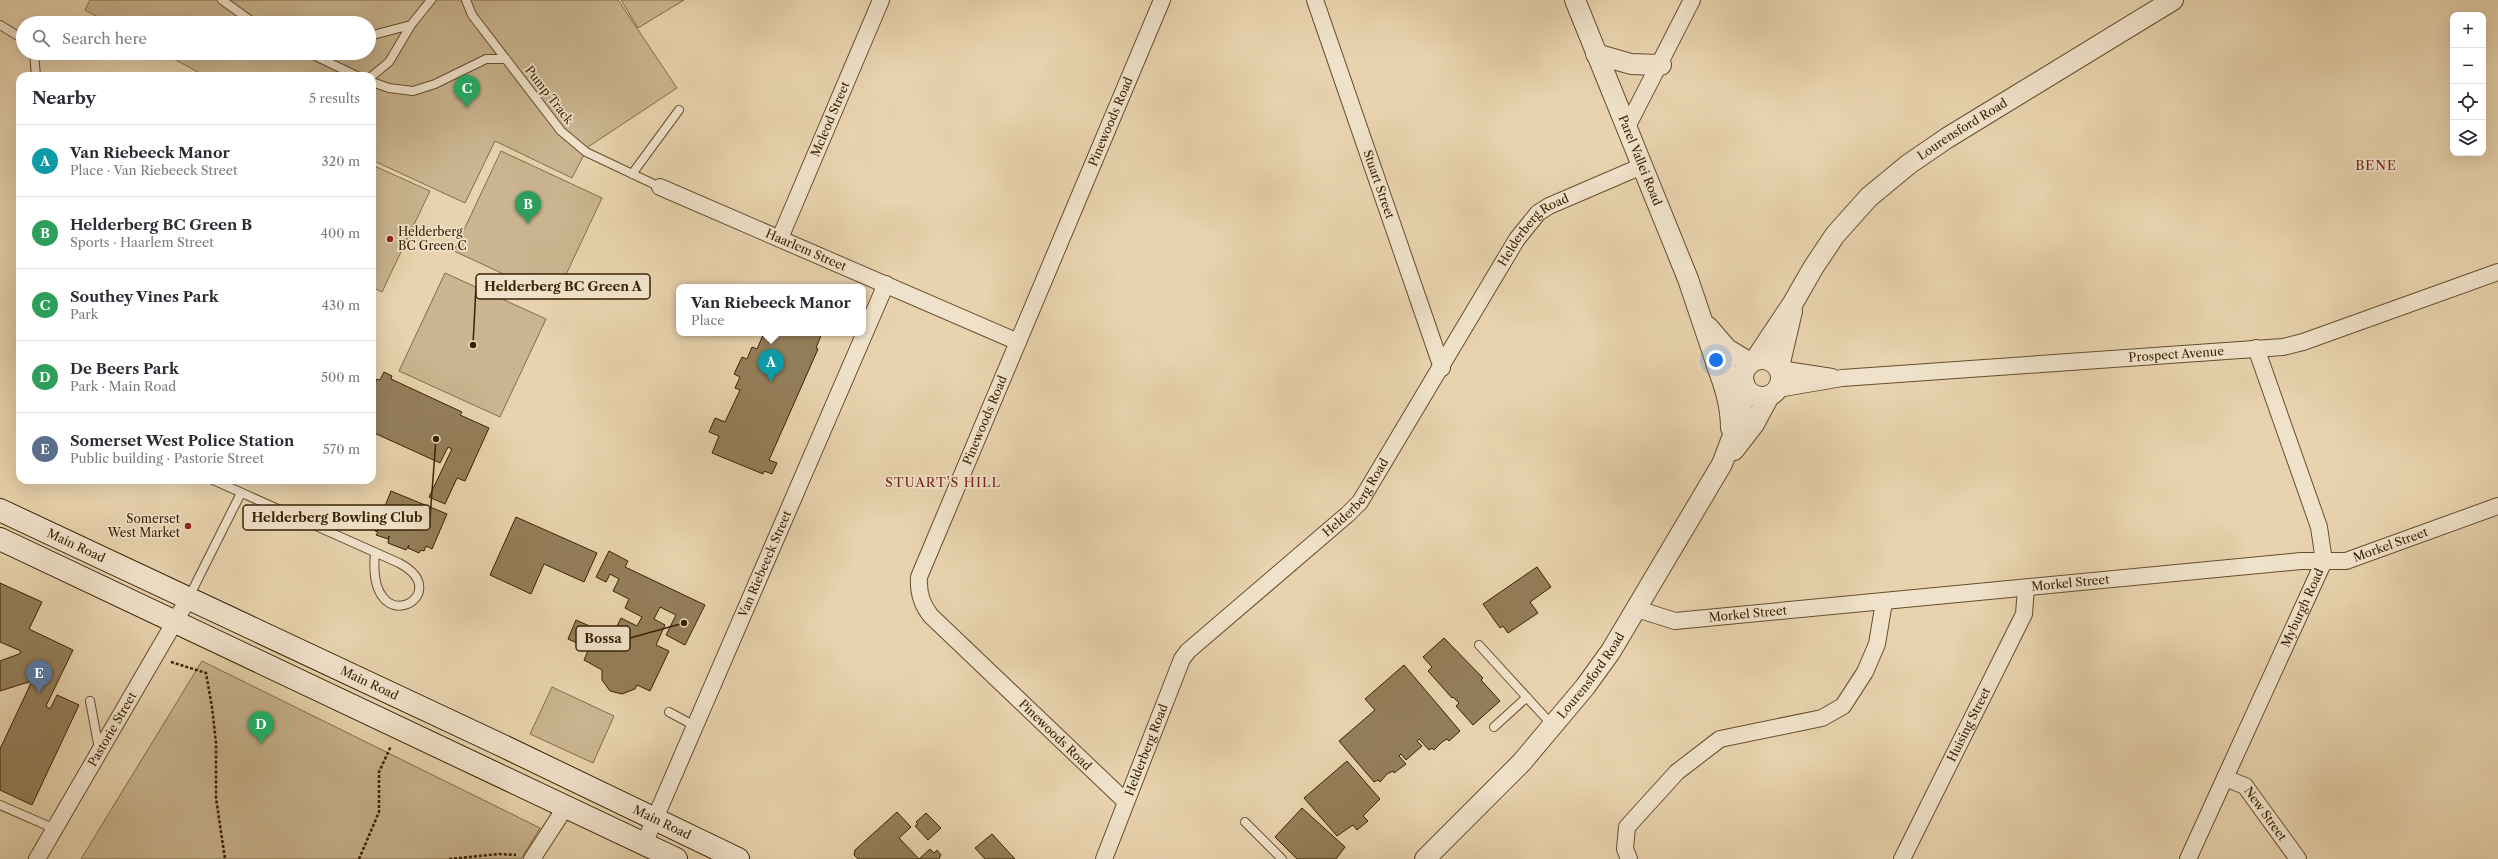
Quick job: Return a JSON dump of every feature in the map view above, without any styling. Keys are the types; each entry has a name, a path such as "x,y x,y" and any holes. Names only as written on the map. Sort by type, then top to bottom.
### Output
{"main road":[{"name":"Main Road","path":"0,510 738,859"},
{"path":"0,539 399,726 565,808 676,859"}],"street":[{"name":"Mcleod Street","path":"780,238 881,0"},
{"name":"Pinewoods Road","path":"1125,801 931,616 920,594 919,577 1162,0"},
{"name":"Stuart Street","path":"1315,0 1442,368"},
{"name":"Parel Vallei Road","path":"1575,0 1703,321 1715,359 1731,376 1745,385"},
{"path":"1626,129 1692,0"},
{"name":"Lourensford Road","path":"1753,362 1793,303 1813,268 1836,235 1869,197 1909,164 1954,134 2173,0"},
{"path":"1596,54 1631,64 1660,65"},
{"name":"Helderberg Road","path":"1104,859 1125,801 1182,659 1188,651 1348,514 1360,502 1442,368 1518,239 1538,213 1642,166"},
{"name":"Haarlem Street","path":"660,187 1018,342"},
{"name":"Prospect Avenue","path":"1774,392 1842,378 2283,346 2303,342 2498,272"},
{"name":"Van Riebeeck Street","path":"866,330 886,284"},
{"name":"Lourensford Road","path":"1779,368 1793,303"},
{"name":"Parel Vallei Road","path":"1703,321 1727,349 1753,362"},
{"name":"Van Riebeeck Street","path":"644,844 864,336"},
{"name":"Myburgh Road","path":"2188,859 2324,561 2319,527 2256,348"},
{"path":"1715,359 1726,389 1731,415 1732,440"},
{"path":"1767,359 1779,368 1782,379 1774,392 1756,396 1745,385 1743,376 1753,362 1767,359"},
{"name":"Prospect Avenue","path":"1779,368 1842,378"},
{"name":"Lourensford Road","path":"1425,859 1486,799 1553,726 1611,651 1722,464 1732,440 1745,385"},
{"name":"Lourensford Road","path":"1722,464 1754,424 1774,392"},
{"name":"Morkel Street","path":"1637,609 1675,621 2301,561 2346,561 2498,506"},
{"name":"Huising Street","path":"1902,859 2024,614 2026,588"},
{"name":"Pastorie Street","path":"37,859 188,600"},
{"path":"1629,859 1625,849 1627,827 1677,772 1720,739 1822,718 1843,706 1865,672 1877,644 1884,602"},
{"name":"New Street","path":"2225,778 2245,786 2298,859"},
{"path":"533,858 565,808"}],"lane":[{"path":"222,0 244,16"},
{"path":"376,73 389,62 411,25 431,0"},
{"name":"Pump Track","path":"466,0 472,15 561,131 586,152 660,187"},
{"path":"0,25 16,35"},
{"path":"376,34 411,25"},
{"path":"376,83 389,88 413,91 435,84 486,59 506,59"},
{"path":"35,60 36,72"},
{"path":"324,60 349,72"},
{"path":"632,174 679,110"},
{"path":"221,484 375,552 408,568 418,579 418,593 408,605 401,607 392,605 381,595 375,578 375,552"},
{"path":"188,600 241,494"},
{"path":"1479,645 1553,726"},
{"path":"1494,727 1527,697"},
{"path":"90,701 100,752"},
{"path":"669,712 695,726"},
{"path":"0,805 55,829"},
{"path":"1245,822 1282,859"}],"path":[{"path":"155,657 206,673 216,742 216,798 225,859"},
{"path":"360,859 379,812 379,772 399,726"},
{"path":"448,859 499,854 533,858"}],"shaded area":[{"path":"90,0 618,0 677,88 588,147 572,178 495,141 465,203 376,162 376,72 198,72 176,60 376,60 376,16 96,16 85,10"},
{"path":"621,0 684,0 638,28"},
{"path":"501,151 602,198 555,298 454,251"},
{"name":"Helderberg BC Green C","path":"376,167 430,191 382,292 376,289"},
{"path":"445,273 546,319 500,417 399,371"},
{"path":"202,661 540,828 521,859 81,859"},
{"path":"552,687 614,716 593,763 530,734"}],"building":[{"path":"763,336 821,336 816,348 818,349 769,460 777,463 772,474 764,471 763,474 712,453 719,436 709,432 715,418 725,422 740,390 735,388 740,377 734,374 742,357 747,359 752,347 757,349"},
{"path":"384,372 392,376 391,379 462,412 460,415 489,428 465,481 457,478 445,504 429,497 452,449 448,447 440,463 376,434 376,381 377,379 380,380"},
{"path":"391,491 447,514 432,549 426,546 424,551 421,550 419,553 408,548 409,545 406,550 388,543 389,536 388,539 376,535 378,532 375,531"},
{"path":"516,517 597,553 584,582 544,564 531,594 490,575"},
{"path":"609,551 628,561 625,567 705,605 685,645 666,635 676,615 660,607 654,619 665,625 656,645 669,651 650,691 637,685 635,689 622,694 610,691 602,680 602,670 584,660 589,648 568,639 576,620 612,636 621,618 637,626 642,617 625,608 629,599 613,591 619,579 610,574 606,582 596,577"},
{"path":"1537,567 1551,587 1530,602 1538,613 1508,633 1503,626 1500,628 1483,604"},
{"path":"0,583 42,602 29,629 73,650 46,706 50,709 57,695 79,705 32,805 0,790 0,749 32,681 0,691 0,661 19,654 21,651 0,642"},
{"path":"1444,638 1483,678 1481,680 1500,701 1473,725 1456,706 1459,703 1453,697 1452,698 1428,671 1432,667 1423,657"},
{"path":"1404,665 1460,731 1449,741 1447,739 1442,742 1434,750 1432,748 1429,750 1419,739 1417,741 1422,746 1406,760 1401,754 1399,756 1406,764 1394,773 1393,771 1387,774 1380,782 1378,780 1374,782 1339,741 1375,710 1365,699"},
{"path":"1347,761 1380,799 1363,816 1368,821 1357,830 1353,825 1337,836 1304,798"},
{"path":"1302,808 1345,847 1336,859 1297,859 1275,837"},
{"path":"897,812 911,827 899,838 919,859 858,859 854,855 855,850"},
{"path":"926,813 941,828 928,840 915,826 918,824 916,822"},
{"path":"992,834 1015,859 985,859 975,848"},
{"path":"930,849 934,853 937,850 941,855 939,859 919,859"}],"place":[{"name":"Southey Vines Park","path":"467,108"},
{"name":"Helderberg BC Green B","path":"528,224"},
{"name":"Helderberg BC Green C","path":"390,239"},
{"name":"Helderberg BC Green A","path":"473,345"},
{"name":"Van Riebeeck Manor","path":"771,382"},
{"name":"Helderberg Bowling Club","path":"436,439"},
{"name":"Somerset West Market","path":"188,526"},
{"name":"Bossa","path":"684,623"},
{"name":"Somerset West Police Station","path":"39,693"},
{"name":"De Beers Park","path":"261,744"}],"district":[{"name":"BENE","path":"2376,165"},
{"name":"STUART'S HILL","path":"943,482"}]}
